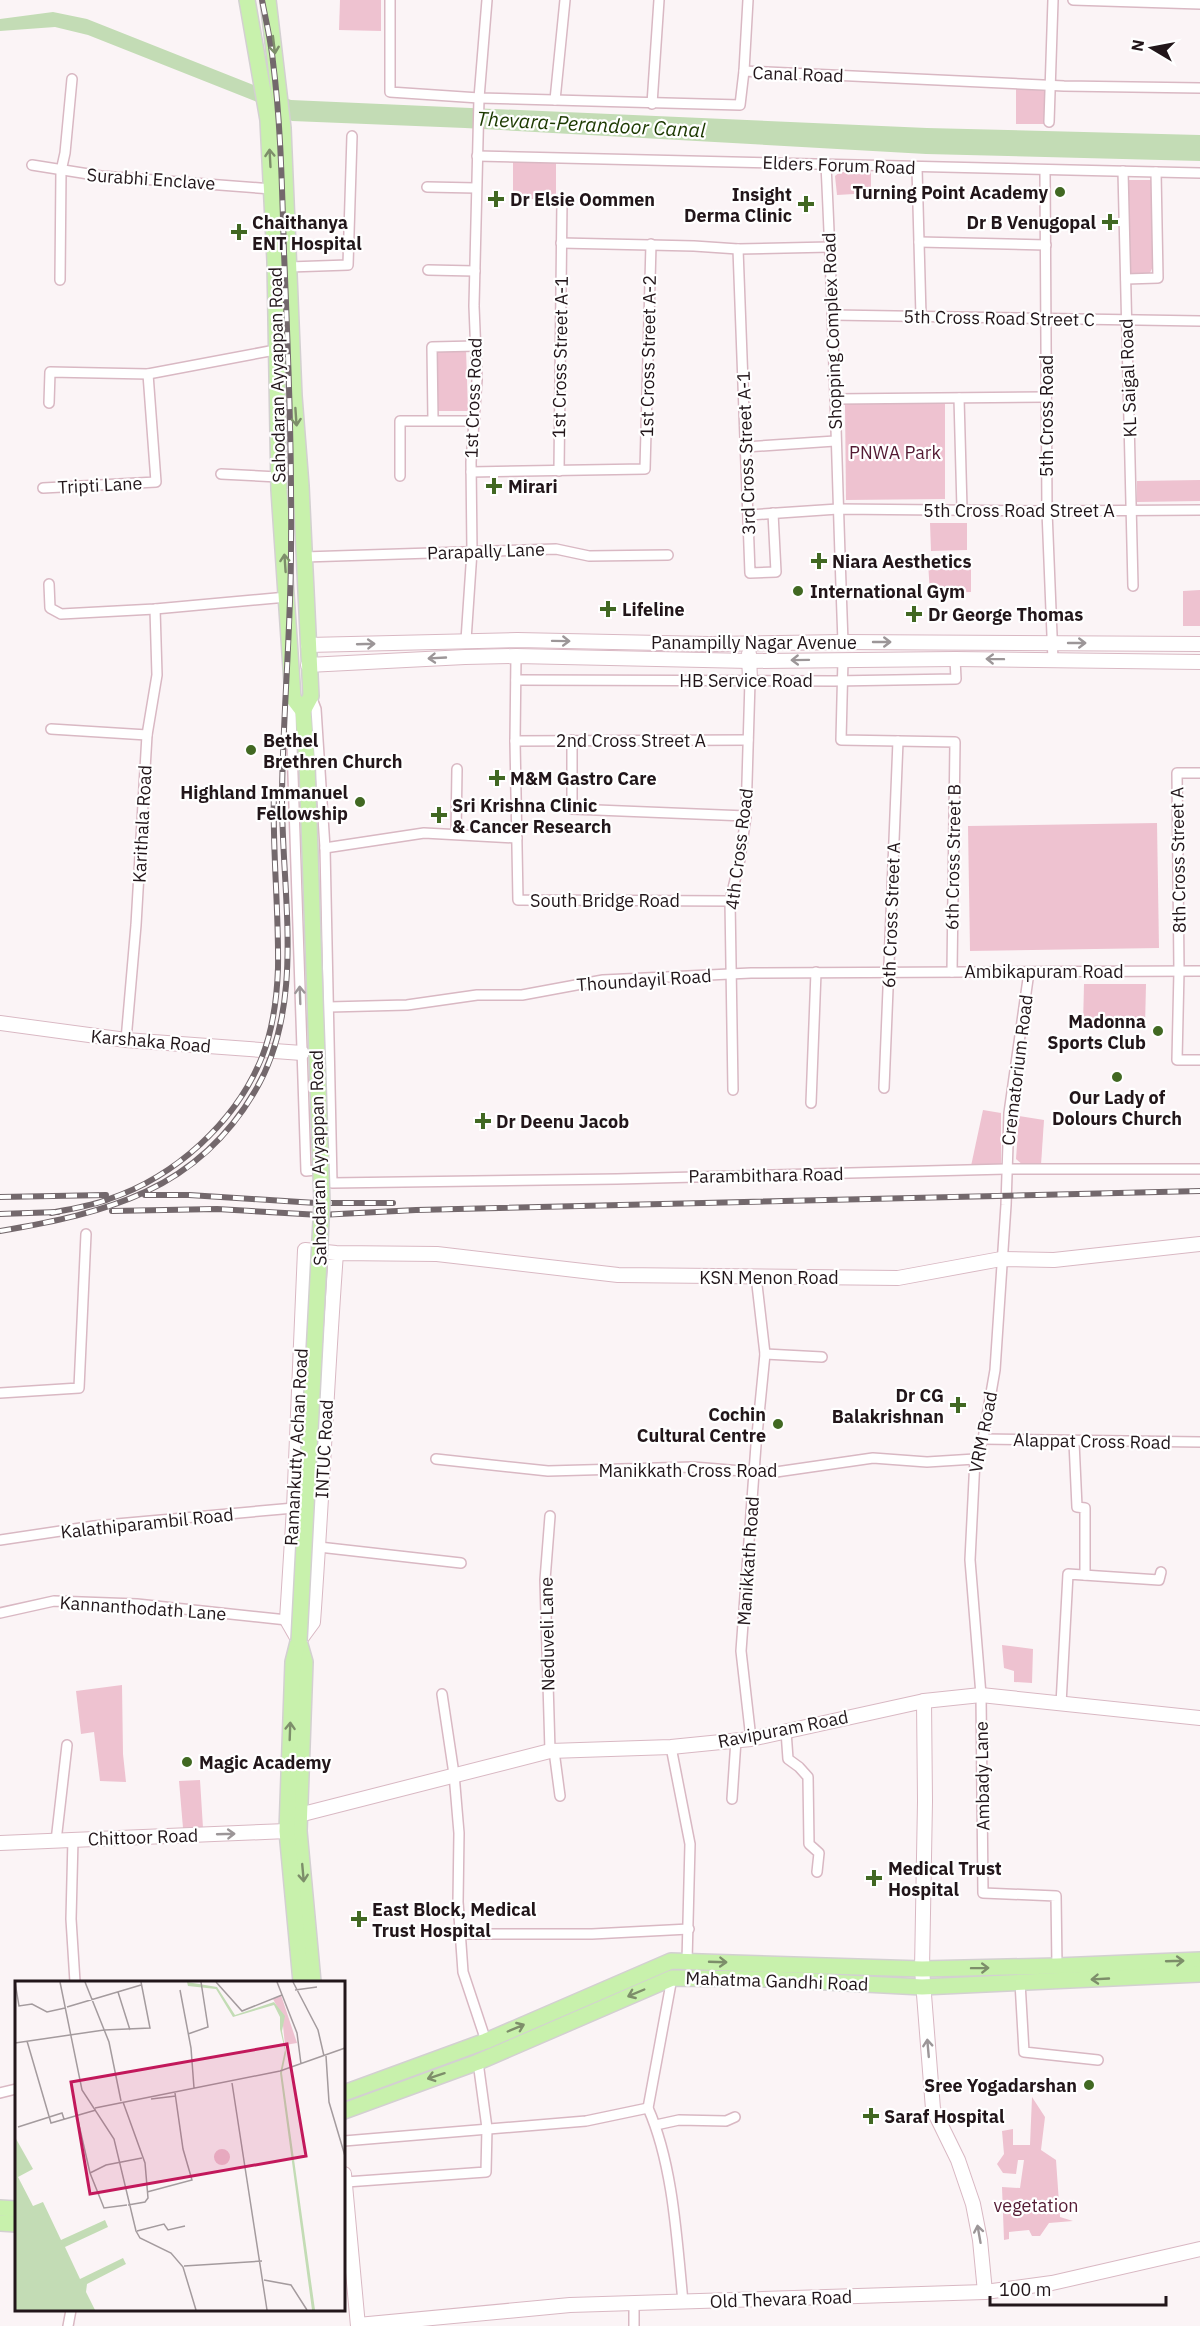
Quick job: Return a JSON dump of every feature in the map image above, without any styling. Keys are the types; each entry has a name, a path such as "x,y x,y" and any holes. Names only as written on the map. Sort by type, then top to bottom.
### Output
{"main road":[{"name":"Sahodaran Ayyappan Road","path":"247,0 268,120 272,189 278,483 293,698"},
{"name":"Sahodaran Ayyappan Road","path":"268,0 283,128 294,396 301,486 311,696"},
{"path":"278,483 301,486"},
{"path":"290,642 298,656 308,665"},
{"path":"293,698 303,711 311,696"},
{"name":"Sahodaran Ayyappan Road","path":"301,1981 287,1832 292,1662 299,1641 322,1202 307,764 303,711"},
{"name":"Sahodaran Ayyappan Road","path":"299,1641 305,1662 299,1815 314,1981"},
{"name":"Mahatma Gandhi Road","path":"345,2093 486,2041 671,1961 922,1969 1200,1960"},
{"name":"Mahatma Gandhi Road","path":"345,2111 420,2081 478,2062 672,1978 770,1979 922,1987 1200,1974"},
{"path":"0,2208 15,2209"},
{"path":"0,2223 15,2224"}],"street":[{"name":"Canal Road","path":"390,0 390,92 479,98 740,105 744,71 1052,85 1200,88"},
{"name":"1st Cross Road","path":"466,640 472,551 471,472 475,421 477,156 487,0"},
{"path":"555,100 565,0"},
{"path":"652,104 659,0"},
{"path":"744,71 748,0"},
{"path":"1049,123 1053,0"},
{"path":"1073,0 1200,4"},
{"path":"60,280 61,171 65,153 72,80"},
{"path":"289,267 348,264 352,136"},
{"name":"Elders Forum Road","path":"477,156 1200,173"},
{"name":"Surabhi Enclave","path":"32,165 101,176 272,189"},
{"name":"Shopping Complex Road","path":"826,165 834,315 843,642"},
{"path":"917,168 921,316"},
{"name":"5th Cross Road","path":"1045,171 1047,512 1053,660"},
{"name":"KL Saigal Road","path":"1123,171 1133,586"},
{"path":"1126,279 1158,278 1156,172"},
{"path":"428,187 476,188"},
{"name":"1st Cross Street A-1","path":"559,471 562,201"},
{"path":"919,242 1046,245"},
{"path":"561,243 651,244 738,249 830,247"},
{"name":"1st Cross Street A-2","path":"559,471 645,469 651,244"},
{"name":"3rd Cross Street A-1","path":"738,249 750,573 776,572 773,513"},
{"path":"428,270 475,271"},
{"name":"5th Cross Road Street C","path":"834,315 1200,321"},
{"path":"433,420 432,347 476,346"},
{"path":"49,403 50,372 148,374 275,350"},
{"name":"Tripti Lane","path":"43,488 156,482 148,374"},
{"path":"836,399 1047,397"},
{"path":"959,398 962,509"},
{"path":"400,476 400,421 475,421"},
{"path":"745,447 836,441"},
{"path":"471,472 559,471"},
{"path":"221,474 278,483"},
{"name":"5th Cross Road Street A","path":"749,515 838,509 1047,512 1200,510"},
{"name":"Parapally Lane","path":"304,557 556,549 589,556 668,555"},
{"path":"49,584 50,608 61,614 155,609 287,597"},
{"name":"Karithala Road","path":"126,1040 136,925 147,735 158,675 155,609"},
{"path":"465,657 466,640"},
{"name":"Panampilly Nagar Avenue","path":"308,645 466,640 710,644 843,642 1200,644"},
{"path":"326,848 424,833 517,838 515,741 517,640"},
{"path":"749,642 750,681"},
{"path":"843,642 841,740 898,741"},
{"name":"Panampilly Nagar Avenue","path":"308,665 516,656 750,661 955,659 1200,662"},
{"name":"HB Service Road","path":"516,680 956,679 955,659"},
{"name":"4th Cross Road","path":"733,1090 730,901 740,859 746,816 750,681"},
{"path":"293,698 291,714 306,1171 332,1168 326,848 316,709 311,696"},
{"path":"51,729 147,735"},
{"path":"572,740 572,809 746,816"},
{"name":"2nd Cross Street A","path":"515,741 748,740"},
{"name":"6th Cross Street B","path":"898,741 955,742 952,972"},
{"name":"6th Cross Street A","path":"884,1088 898,741"},
{"path":"456,769 456,834"},
{"name":"8th Cross Street A","path":"1179,970 1177,773 1200,773"},
{"name":"South Bridge Road","path":"517,838 518,900 730,901"},
{"path":"1179,970 1178,1060 1200,1060"},
{"name":"Ambikapuram Road","path":"888,972 1200,970"},
{"path":"811,1103 816,972"},
{"name":"Thoundayil Road","path":"329,1007 407,1005 477,995 522,995 603,980 732,974 888,972"},
{"name":"Crematorium Road","path":"1006,1205 1009,1113 1029,972"},
{"name":"Karshaka Road","path":"0,1023 126,1040 302,1053"},
{"name":"Parambithara Road","path":"332,1168 332,1183 628,1179 1006,1169 1200,1169"},
{"name":"VRM Road","path":"981,1695 970,1560 975,1459 983,1439 995,1370 1006,1205"},
{"path":"0,1393 79,1388 86,1234"},
{"name":"KSN Menon Road","path":"305,1250 336,1253 437,1254 618,1275 898,1278 1001,1259 1054,1260 1200,1244"},
{"name":"Ramankutty Achan Road","path":"287,1620 305,1250"},
{"name":"INTUC Road","path":"299,1641 313,1622 336,1253"},
{"name":"Manikkath Road","path":"751,1739 741,1651 765,1354 756,1276"},
{"path":"765,1354 822,1357"},
{"name":"Alappat Cross Road","path":"983,1439 1200,1442"},
{"path":"1074,1442 1077,1508 1085,1508 1085,1575"},
{"name":"Manikkath Cross Road","path":"436,1459 548,1471 693,1467 754,1472 776,1472 873,1458 927,1462 975,1459"},
{"name":"Kalathiparambil Road","path":"0,1540 94,1526 294,1508"},
{"name":"Neduveli Lane","path":"550,1516 545,1580 552,1751 560,1796"},
{"path":"319,1547 461,1563"},
{"path":"1061,1704 1068,1574 1160,1576"},
{"name":"Kannanthodath Lane","path":"0,1613 54,1601 137,1604 287,1620"},
{"path":"287,1620 299,1641"},
{"path":"442,1694 454,1774 459,1833 458,1902 463,1972 486,2041"},
{"name":"Ravipuram Road","path":"299,1815 552,1751 671,1747 751,1739 924,1701 981,1695 1200,1719"},
{"name":"Ambady Lane","path":"981,1695 983,1893 1056,1896 1057,1966"},
{"path":"924,1701 926,1801 922,1987 933,2109 958,2160 973,2204 980,2240 985,2292"},
{"path":"786,1731 788,1758 808,1777 809,1844 819,1853 817,1872"},
{"path":"732,1799 736,1740"},
{"path":"56,1841 67,1745"},
{"path":"671,1747 690,1844 687,1961"},
{"name":"Chittoor Road","path":"0,1843 287,1832"},
{"path":"73,1839 71,1919 75,1981"},
{"path":"460,1934 592,1934 689,1929"},
{"path":"672,1978 648,2108 656,2125 675,2210 683,2302"},
{"path":"1020,1982 1024,2052 1098,2060"},
{"path":"358,2326 349,2269 345,2178 486,2172 487,2128 478,2062"},
{"path":"0,2093 15,2090"},
{"path":"345,2141 586,2121 648,2108"},
{"path":"656,2125 679,2120 726,2121 735,2117"},
{"name":"Old Thevara Road","path":"358,2326 446,2321 570,2305 985,2292 1052,2283 1200,2249"},
{"path":"634,2303 634,2326"},
{"path":"68,2326 71,2311"}],"green space":[{"path":"340,0 381,0 381,31 339,30"},
{"path":"1016,87 1047,89 1044,124 1016,124"},
{"path":"513,161 556,162 556,199 513,199"},
{"path":"871,171 871,193 837,195 835,176 840,172"},
{"path":"1127,180 1153,180 1154,264 1150,273 1129,274"},
{"path":"466,349 468,411 436,411 435,350"},
{"name":"PNWA Park","path":"945,403 945,499 846,500 845,404"},
{"path":"1200,480 1200,501 1137,502 1137,481"},
{"path":"930,523 967,523 967,550 931,551"},
{"path":"971,562 971,592 930,593 928,563"},
{"path":"1200,590 1200,626 1183,626 1183,591"},
{"path":"1157,823 1159,948 970,951 968,826"},
{"path":"1084,984 1146,984 1145,1027 1083,1026"},
{"path":"983,1110 1001,1113 1001,1165 971,1166"},
{"path":"1019,1116 1044,1120 1041,1165 1023,1165 1016,1159"},
{"path":"1002,1645 1033,1649 1032,1683 1014,1682 1014,1671 1004,1668"},
{"path":"122,1685 123,1754 126,1782 100,1781 94,1732 81,1734 76,1691"},
{"path":"200,1780 203,1828 183,1828 179,1781"},
{"name":"vegetation","path":"1032,2097 1045,2117 1041,2150 1056,2160 1060,2217 1073,2221 1049,2223 1040,2236 1032,2236 1029,2230 1009,2232 1009,2239 1004,2240 1002,2187 1020,2188 1024,2160 1018,2160 1016,2174 1003,2173 997,2164 1004,2154 1002,2131 1013,2129 1013,2145 1030,2145"}],"water":[{"name":"Thevara-Perandoor Canal","path":"53,12 87,19 291,100 927,128 1200,135 1200,161 926,154 465,128 292,121 262,104 88,35 55,27 0,31 0,19"}],"railway":[{"path":"0,1231 76,1216 112,1205 146,1192 177,1174 206,1153 232,1125 255,1091 271,1057 281,1021 288,946 282,794 291,579 290,437 276,86 262,0"},
{"path":"51,1213 102,1201 133,1189 180,1162 220,1125 251,1081 269,1036 277,991 274,790"},
{"path":"112,1211 217,1209 320,1215 416,1210 1200,1191"},
{"path":"0,1197 106,1195"},
{"path":"145,1195 189,1195 316,1203 393,1203"},
{"path":"0,1214 58,1212"}],"place":[{"name":"Turning Point Academy","path":"1060,192"},
{"name":"Dr Elsie Oommen","path":"496,199"},
{"name":"Insight Derma Clinic","path":"806,204"},
{"name":"Dr B Venugopal","path":"1110,222"},
{"name":"Chaithanya ENT Hospital","path":"239,232"},
{"name":"Mirari","path":"494,486"},
{"name":"Niara Aesthetics","path":"819,561"},
{"name":"International Gym","path":"798,591"},
{"name":"Lifeline","path":"608,609"},
{"name":"Dr George Thomas","path":"914,614"},
{"name":"Bethel Brethren Church","path":"251,750"},
{"name":"M&M Gastro Care","path":"497,778"},
{"name":"Highland Immanuel Fellowship","path":"360,802"},
{"name":"Sri Krishna Clinic & Cancer Research","path":"439,815"},
{"name":"Madonna Sports Club","path":"1158,1031"},
{"name":"Our Lady of Dolours Church","path":"1117,1077"},
{"name":"Dr Deenu Jacob","path":"483,1121"},
{"name":"Dr CG Balakrishnan","path":"958,1405"},
{"name":"Cochin Cultural Centre","path":"778,1424"},
{"name":"Magic Academy","path":"187,1762"},
{"name":"Medical Trust Hospital","path":"874,1878"},
{"name":"East Block, Medical Trust Hospital","path":"359,1919"},
{"name":"Sree Yogadarshan","path":"1089,2085"},
{"name":"Saraf Hospital","path":"871,2116"}]}
